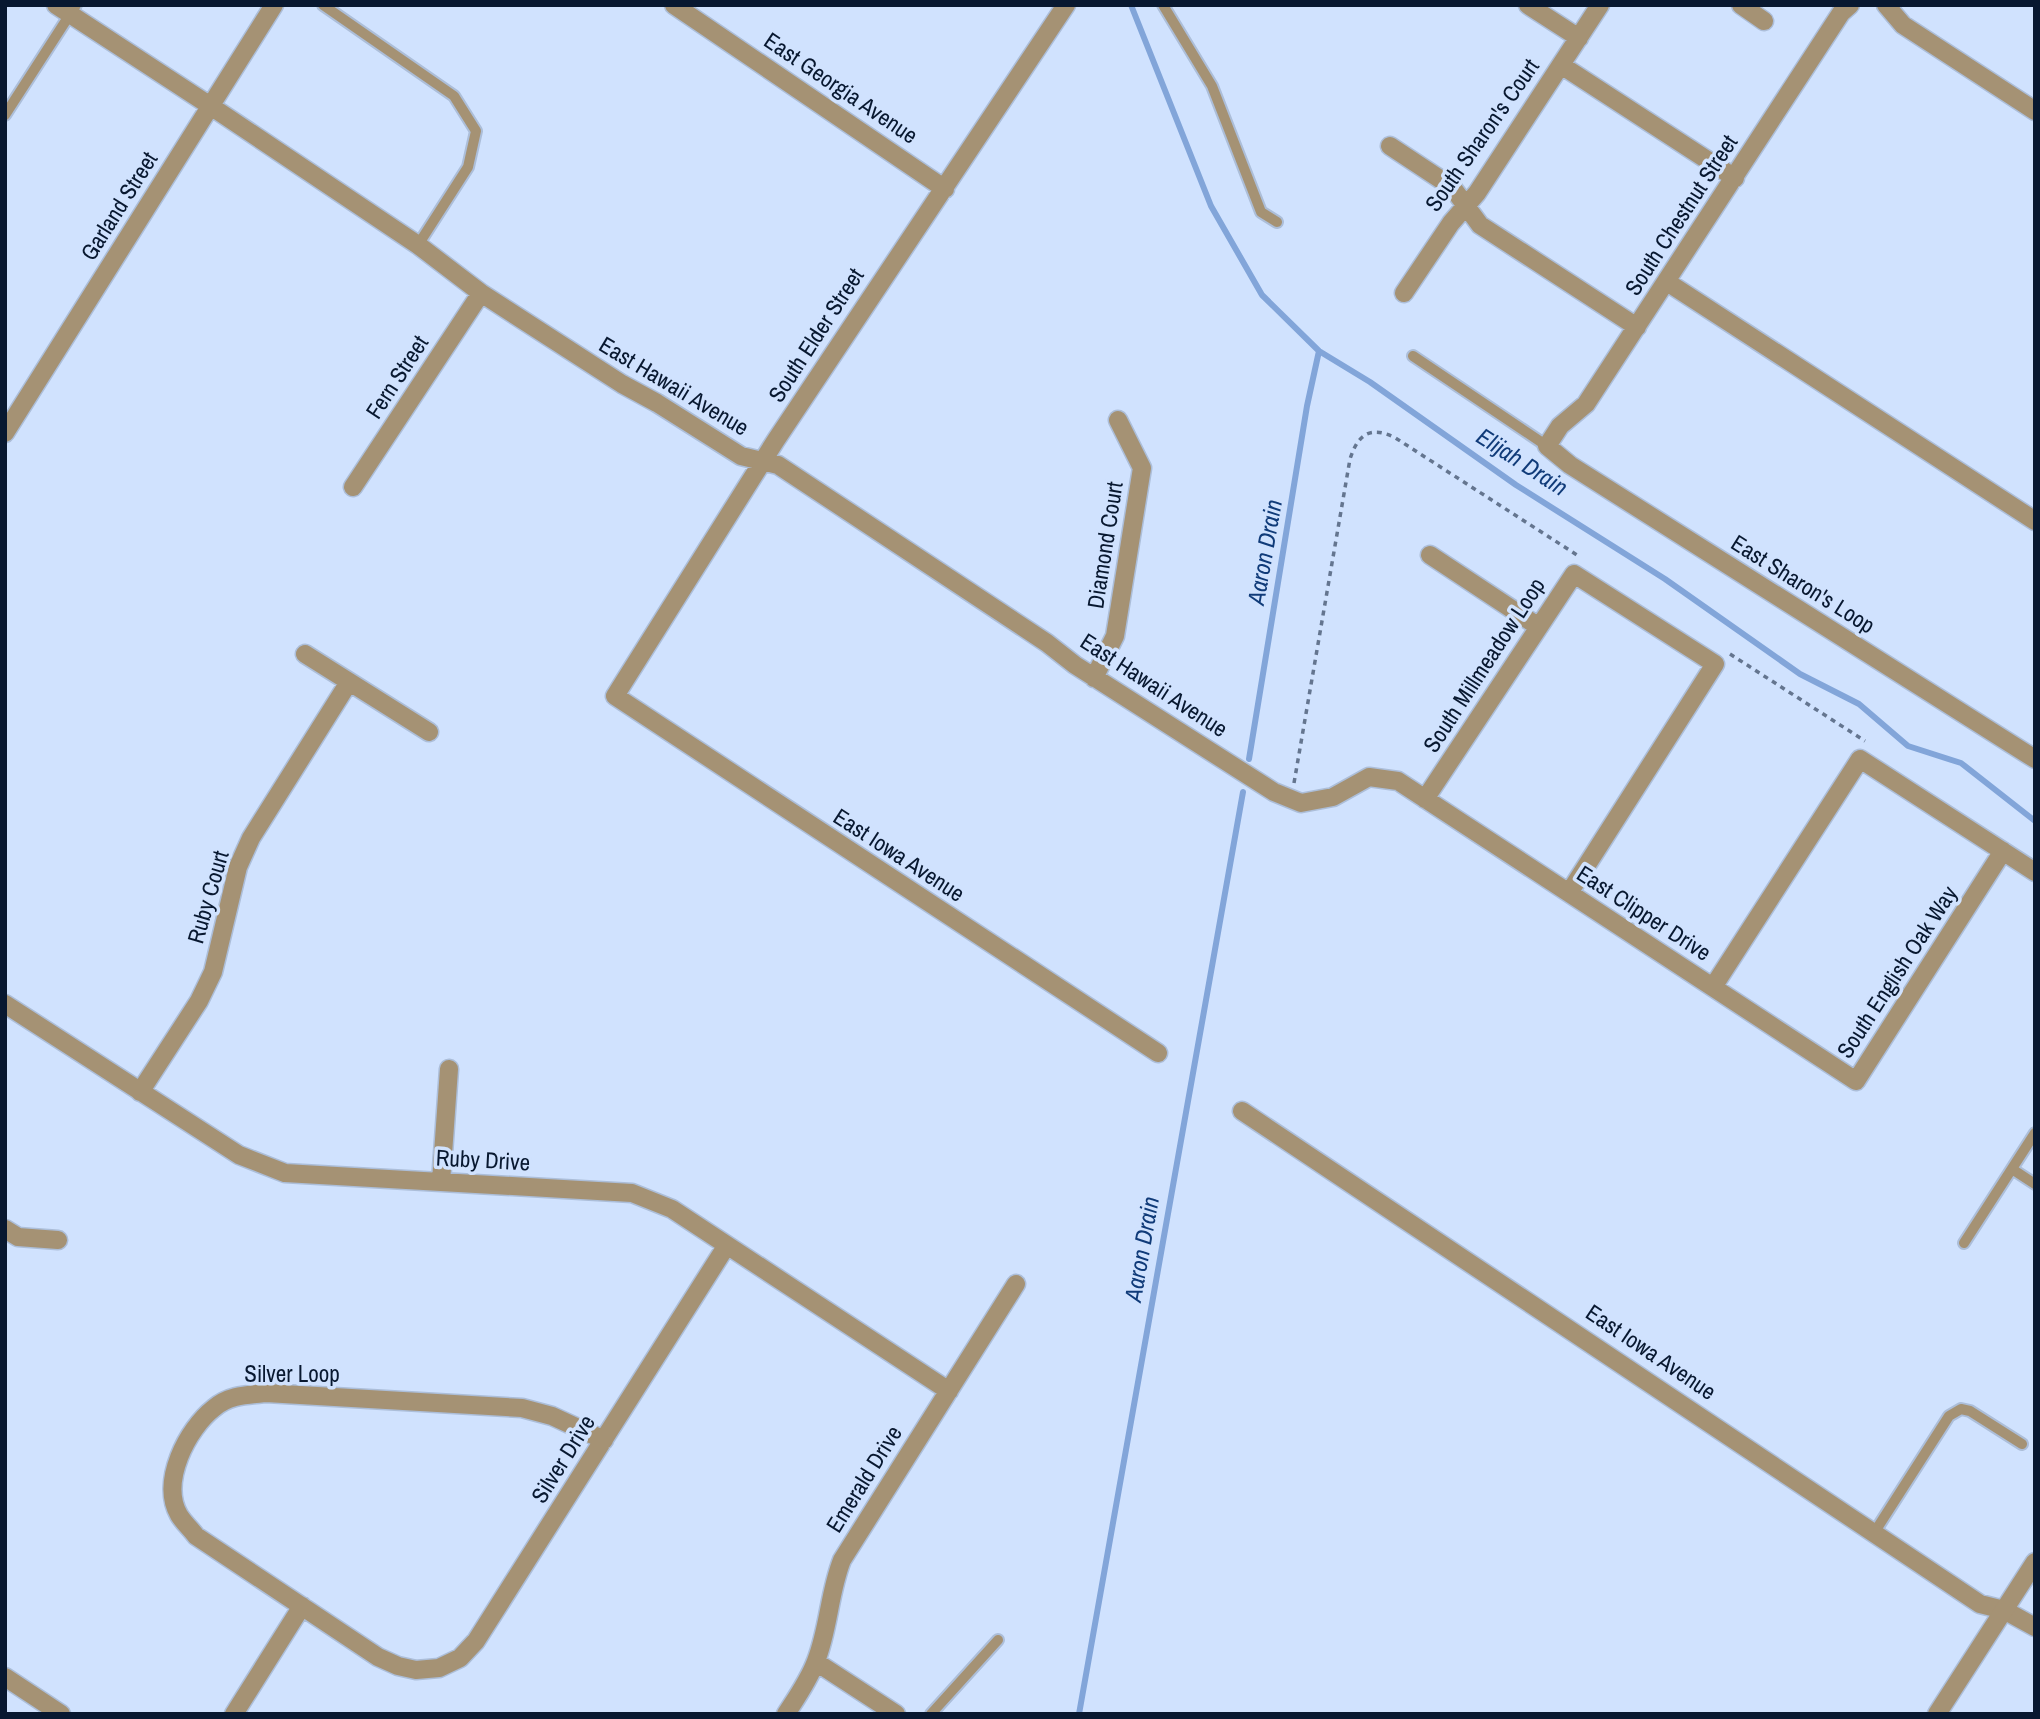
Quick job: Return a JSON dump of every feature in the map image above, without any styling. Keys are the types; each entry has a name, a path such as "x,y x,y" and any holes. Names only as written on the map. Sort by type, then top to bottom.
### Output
{"street":[{"name":"Garland Street","path":"5,433 274,5"},
{"name":"East Georgia Avenue","path":"674,5 945,189"},
{"name":"South Elder Street","path":"615,696 900,251 945,189 1066,5"},
{"path":"1528,5 1578,38"},
{"name":"South Sharon's Court","path":"1404,293 1600,5"},
{"path":"1741,5 1765,21"},
{"name":"South Chestnut Street","path":"1547,446 1560,426 1586,404 1841,13 1850,5"},
{"path":"1886,5 1903,25 2035,111"},
{"name":"East Hawaii Avenue","path":"67,8 418,245 481,293 740,456 779,465 1094,678 1283,796"},
{"path":"1561,65 1735,178"},
{"path":"1390,146 1452,187 1480,225 1637,327"},
{"path":"1667,282 2035,521"},
{"name":"Fern Street","path":"354,487 481,293"},
{"name":"Diamond Court","path":"1094,678 1115,636 1142,468 1118,420"},
{"name":"East Sharon's Loop","path":"1547,446 1570,465 2035,759"},
{"path":"1430,555 1539,626"},
{"name":"South Millmeadow Loop","path":"1425,799 1574,575 1715,664 1569,892"},
{"path":"305,654 429,732"},
{"name":"Ruby Court","path":"140,1092 199,1001 213,972 238,867 251,838 349,682"},
{"name":"East Iowa Avenue","path":"615,696 1158,1054"},
{"name":"East Clipper Drive","path":"1283,796 1301,803 1333,797 1369,777 1398,781 1713,987 1860,759 2035,872"},
{"name":"South English Oak Way","path":"1713,987 1856,1082 2003,851"},
{"name":"Ruby Drive","path":"5,1004 239,1155 285,1174 632,1193 672,1209 949,1391"},
{"path":"442,1182 449,1069"},
{"name":"East Iowa Avenue","path":"1242,1111 1980,1604 2004,1610 2035,1627"},
{"path":"5,1229 18,1237 58,1240"},
{"name":"Silver Drive","path":"416,1670 439,1668 460,1658 476,1641 727,1245"},
{"name":"Emerald Drive","path":"786,1714 816,1662 832,1587 842,1560 1016,1284"},
{"name":"Silver Loop","path":"416,1670 378,1657 196,1536 178,1514 172,1491 176,1465 199,1423 215,1406 239,1395 266,1394 522,1408 552,1416 604,1440"},
{"path":"1937,1714 2035,1562"},
{"path":"234,1714 302,1606"},
{"path":"816,1662 896,1714"},
{"path":"5,1678 56,1713"}],"lane":[{"path":"323,5 454,96 476,131 468,167 418,245"},
{"path":"1163,5 1212,86 1261,212 1277,222"},
{"path":"5,115 67,8"},
{"path":"1413,356 1547,446"},
{"path":"1964,1243 2035,1133"},
{"path":"2012,1169 2035,1184"},
{"path":"1874,1533 1949,1416 1961,1409 1970,1411 2022,1444"},
{"path":"931,1714 998,1640"}],"path":[{"path":"1283,796 1350,459 1361,435 1371,431 1394,437 1581,557"},
{"path":"1720,648 1872,746"}],"waterway":[{"name":"Elijah Drain","path":"1131,5 1211,206 1262,295 1319,351 1370,382 1516,485 1665,579 1800,674 1859,704 1908,746 1961,763 2035,821"},
{"name":"Aaron Drain","path":"1249,759 1307,406 1319,351"},
{"name":"Aaron Drain","path":"1079,1714 1243,792"}]}
